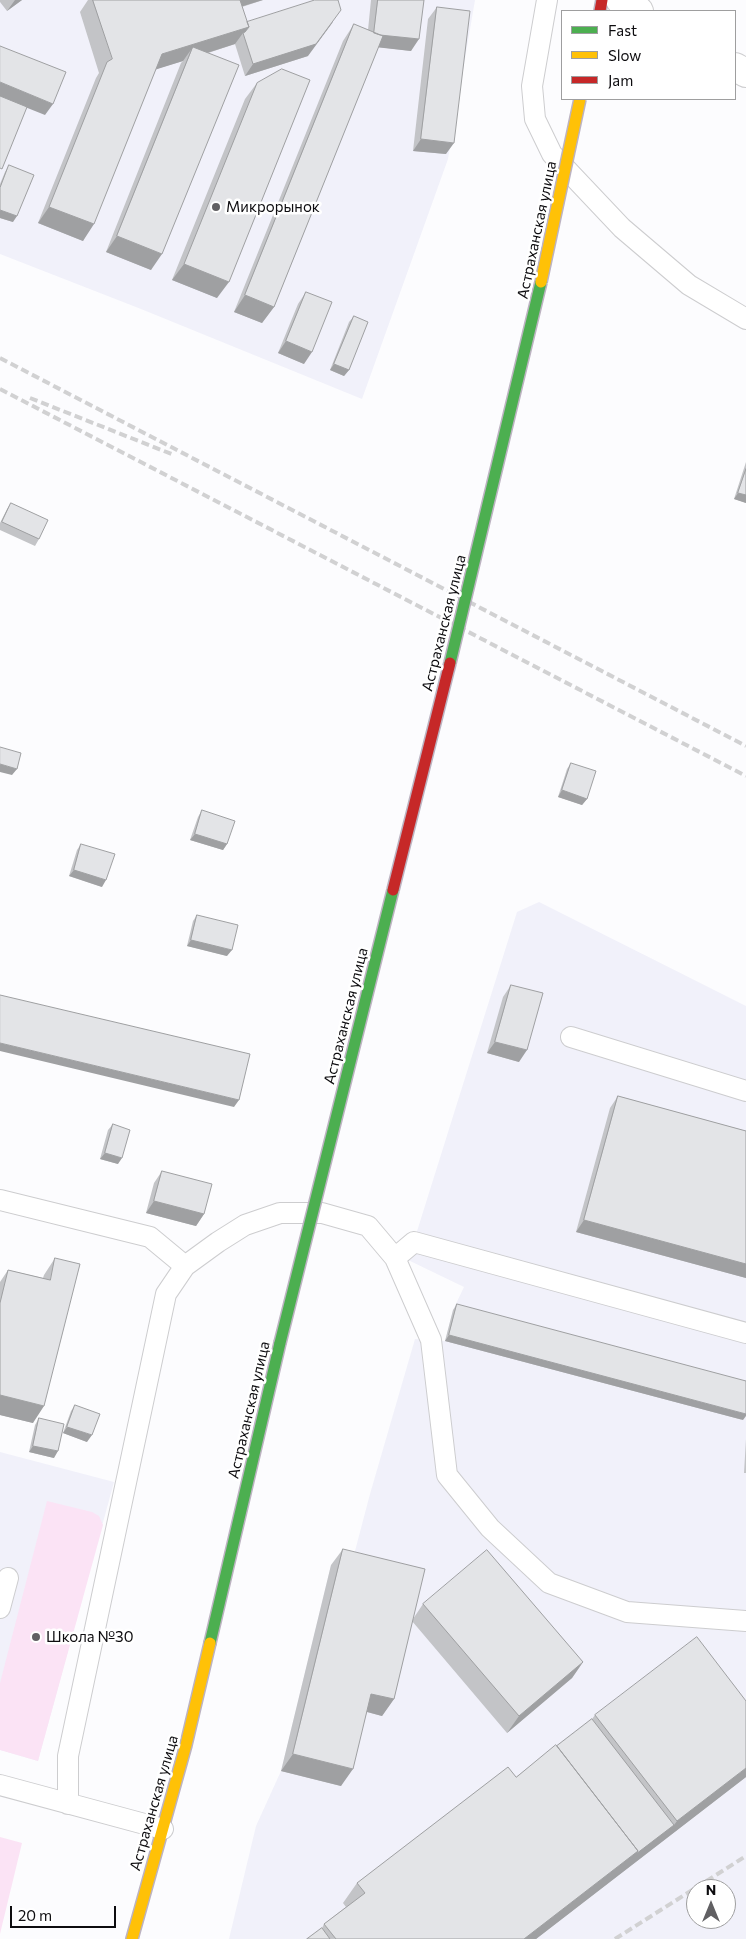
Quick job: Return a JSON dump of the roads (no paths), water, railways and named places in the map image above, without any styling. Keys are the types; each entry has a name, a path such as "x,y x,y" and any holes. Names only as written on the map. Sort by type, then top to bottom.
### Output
{"main road":[{"name":"Астраханская улица","path":"132,1939 186,1745 280,1343 476,558 553,234 580,100"}],"street":[{"path":"620,0 637,10"}],"lane":[{"path":"547,0 532,86 535,119 552,154 622,228 689,285 746,319"},
{"path":"571,1037 746,1091"},
{"path":"0,1200 150,1237 185,1266"},
{"path":"68,1804 68,1756 166,1294 185,1266 245,1225 280,1213 322,1213 368,1226 395,1258 431,1340 447,1475 490,1528 549,1582 627,1612 746,1621"},
{"path":"395,1258 414,1242 746,1333"},
{"path":"0,1608 8,1578"},
{"path":"0,1785 163,1829"}],"railway":[{"path":"0,358 746,746"},
{"path":"0,389 746,776"},
{"path":"30,398 174,455"},
{"path":"615,1939 746,1856"}],"place":[{"name":"Микрорынок","path":"216,207"},
{"name":"Школа №30","path":"36,1637"}]}
